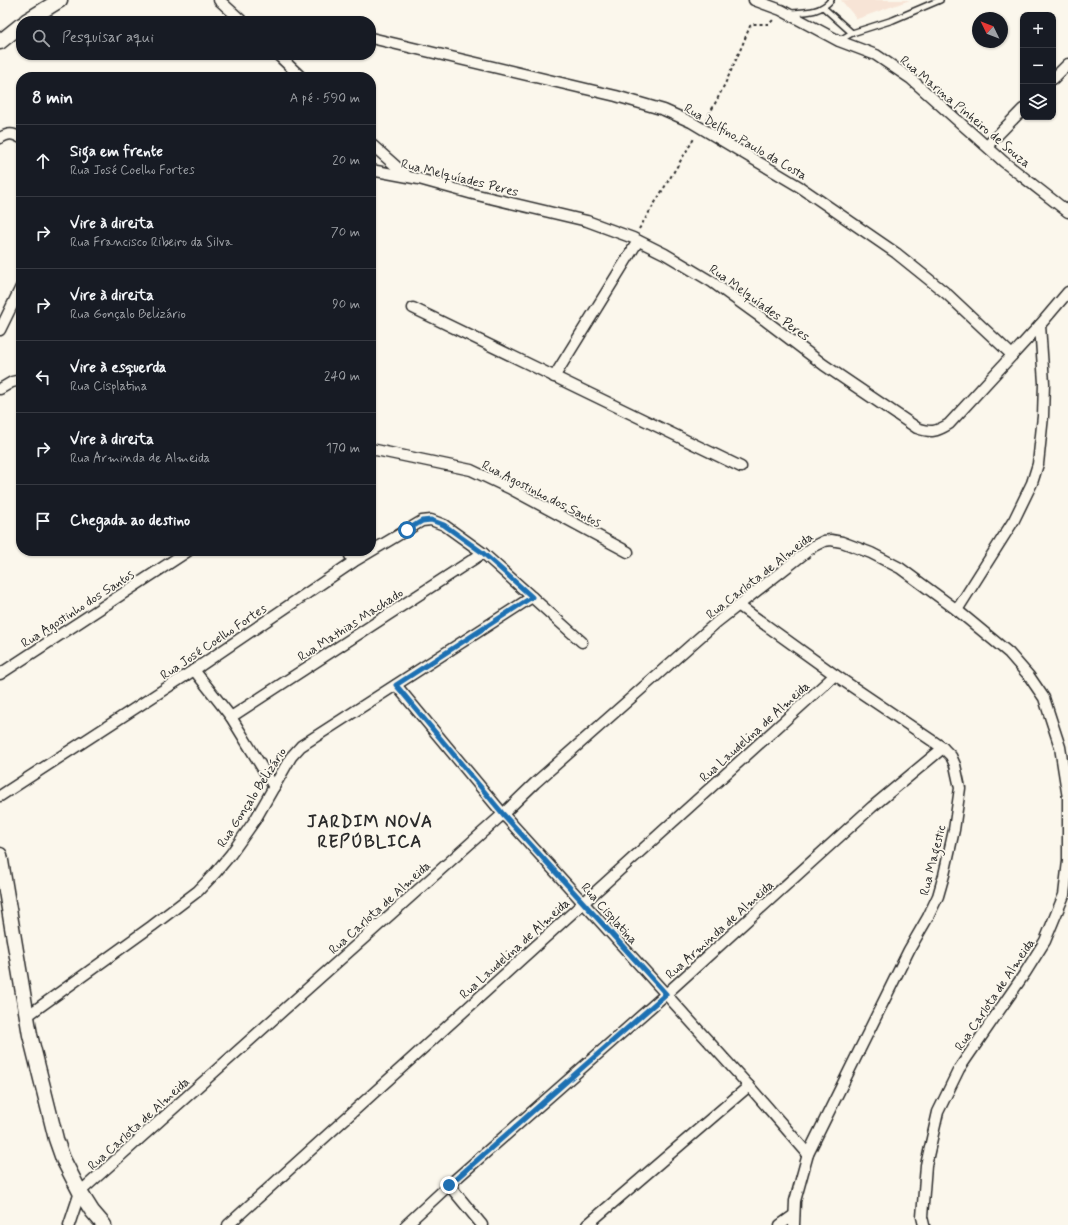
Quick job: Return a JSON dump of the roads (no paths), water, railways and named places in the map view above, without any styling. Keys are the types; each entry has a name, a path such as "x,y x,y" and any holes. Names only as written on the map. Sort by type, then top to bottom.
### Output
{"street":[{"path":"34,16 60,0"},
{"path":"219,0 237,16"},
{"name":"Rua Marina Pinheiro de Souza","path":"754,0 787,13 839,41 876,55 910,78 1004,162 1068,212"},
{"path":"0,42 16,29"},
{"name":"Rua Delfino Paulo da Costa","path":"376,39 616,96 664,110 690,122 800,188 896,254 947,294 1012,355"},
{"path":"283,60 296,72"},
{"path":"1056,76 1068,64"},
{"path":"986,146 1020,112"},
{"path":"0,138 9,134 16,135"},
{"path":"376,148 409,177"},
{"name":"Rua Melquíades Peres","path":"376,171 409,177 587,221 611,229 638,241 665,254 712,282 824,366 910,424 929,432 939,430 949,424 1040,325 1068,292"},
{"path":"554,377 638,241"},
{"path":"0,330 16,297"},
{"path":"413,308 741,467"},
{"path":"957,610 1014,520 1032,483 1038,464 1043,416 1044,383 1040,325"},
{"path":"0,389 16,381"},
{"name":"Rua Agostinho dos Santos","path":"376,450 471,470 511,489 628,552"},
{"name":"Rua José Coelho Fortes","path":"376,548 422,521 431,520 444,525 483,553"},
{"name":"Rua Carlota de Almeida","path":"80,1192 503,814 535,783 738,605 814,546 824,541 831,540 842,542 871,553 900,568 957,610 1009,653 1029,676 1044,698 1060,747 1068,798 1068,861 1064,895 1045,941 1025,973 959,1069 938,1112 926,1165 922,1217 924,1225"},
{"path":"483,553 582,642"},
{"name":"Rua Mathias Machado","path":"231,717 483,553"},
{"name":"Rua Agostinho dos Santos","path":"0,674 180,556"},
{"path":"350,556 353,562"},
{"name":"Rua José Coelho Fortes","path":"0,796 194,670 363,556"},
{"name":"Rua Gonçalo Belizário","path":"27,1016 198,891 231,854 254,820 291,758 301,746 532,597"},
{"name":"Rua Magestic","path":"738,605 835,675 943,748 951,756 955,765 960,788 954,830 938,896 909,950 808,1154 796,1201 794,1220"},
{"path":"194,670 231,717 274,787"},
{"name":"Rua Laudelina de Almeida","path":"228,1225 835,675"},
{"name":"Rua Cisplatina","path":"396,685 503,814 749,1086 808,1154"},
{"name":"Rua Arminda de Almeida","path":"406,1225 449,1185 666,994 872,807 943,748"},
{"path":"0,855 30,1035 56,1139 63,1160 80,1192 104,1225"},
{"path":"587,1225 749,1086"},
{"path":"449,1185 482,1225"},
{"path":"68,1225 80,1192"},
{"path":"780,1225 794,1220"}],"lane":[{"path":"787,13 811,11 824,8 831,0"},
{"path":"839,41 852,33 893,20 940,0"},
{"path":"824,8 852,33"}],"district":[{"name":"JARDIM NOVA REPÚBLICA","path":"370,831"}]}
